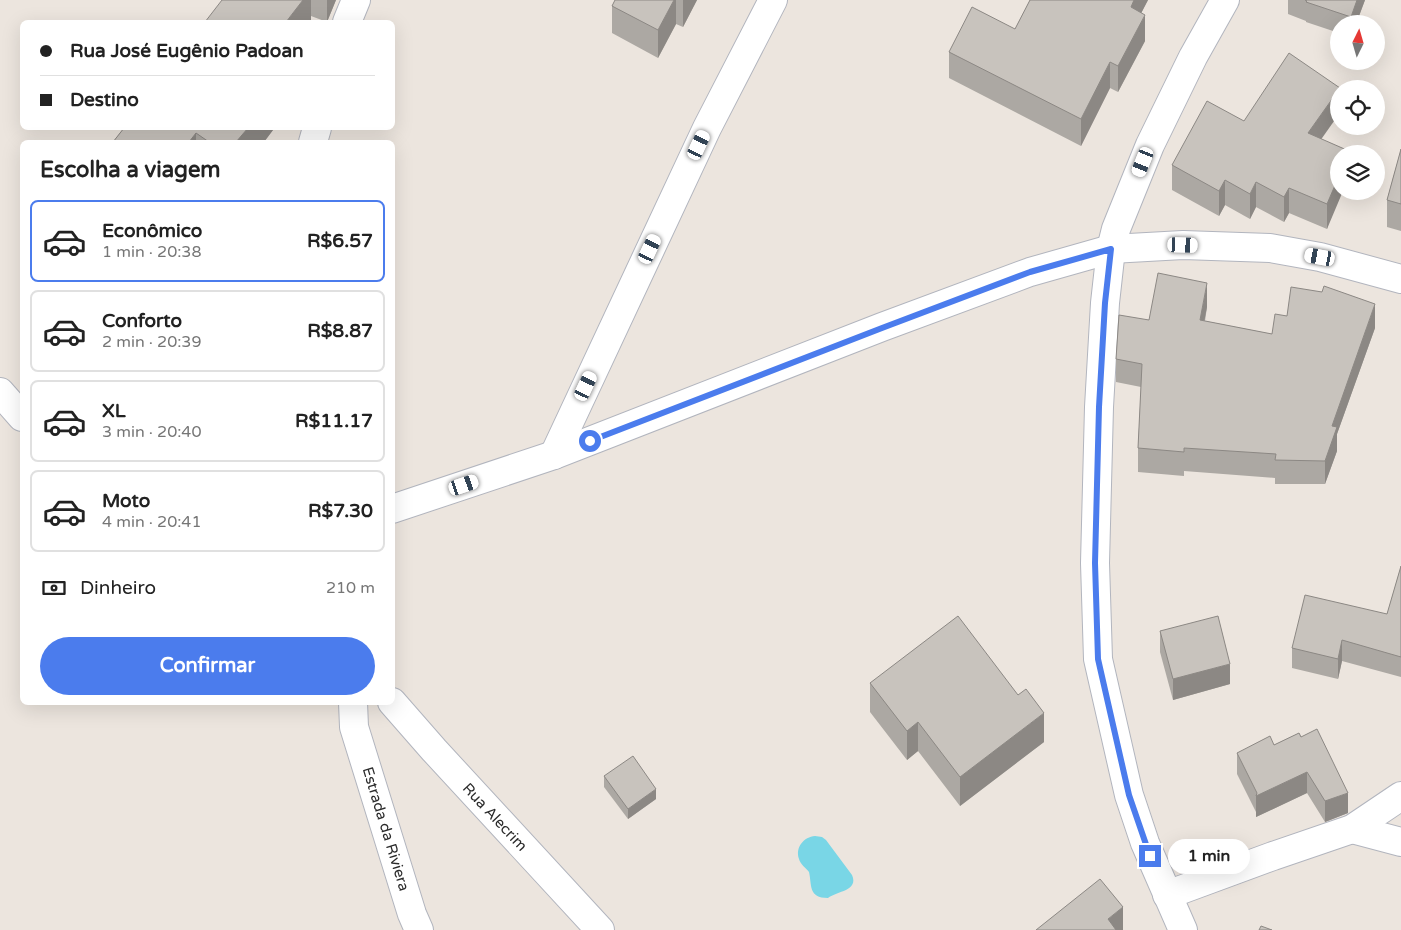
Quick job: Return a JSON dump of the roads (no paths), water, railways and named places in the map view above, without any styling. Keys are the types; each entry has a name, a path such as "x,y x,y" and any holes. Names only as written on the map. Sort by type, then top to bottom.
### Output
{"street":[{"path":"348,20 356,0"},
{"path":"554,455 707,128 773,0"},
{"path":"1183,930 1145,843 1129,795 1098,659 1095,563 1098,425 1105,303 1111,249 1116,229 1150,144 1193,57 1225,0"},
{"path":"395,508 554,455 863,334 1021,276 1111,249 1183,245 1270,248 1320,257 1401,278"},
{"path":"0,392 20,415"},
{"name":"Estrada da Riviera","path":"341,705 353,715 412,914 419,930"},
{"name":"Rua Alecrim","path":"395,705 600,930"},
{"path":"1167,895 1352,829 1401,796"},
{"path":"1352,829 1401,842"}],"water":[{"path":"815,836 826,840 852,875 853,880 850,887 828,898 817,896 814,893 809,872 802,864 798,855 801,843 807,838"}]}
